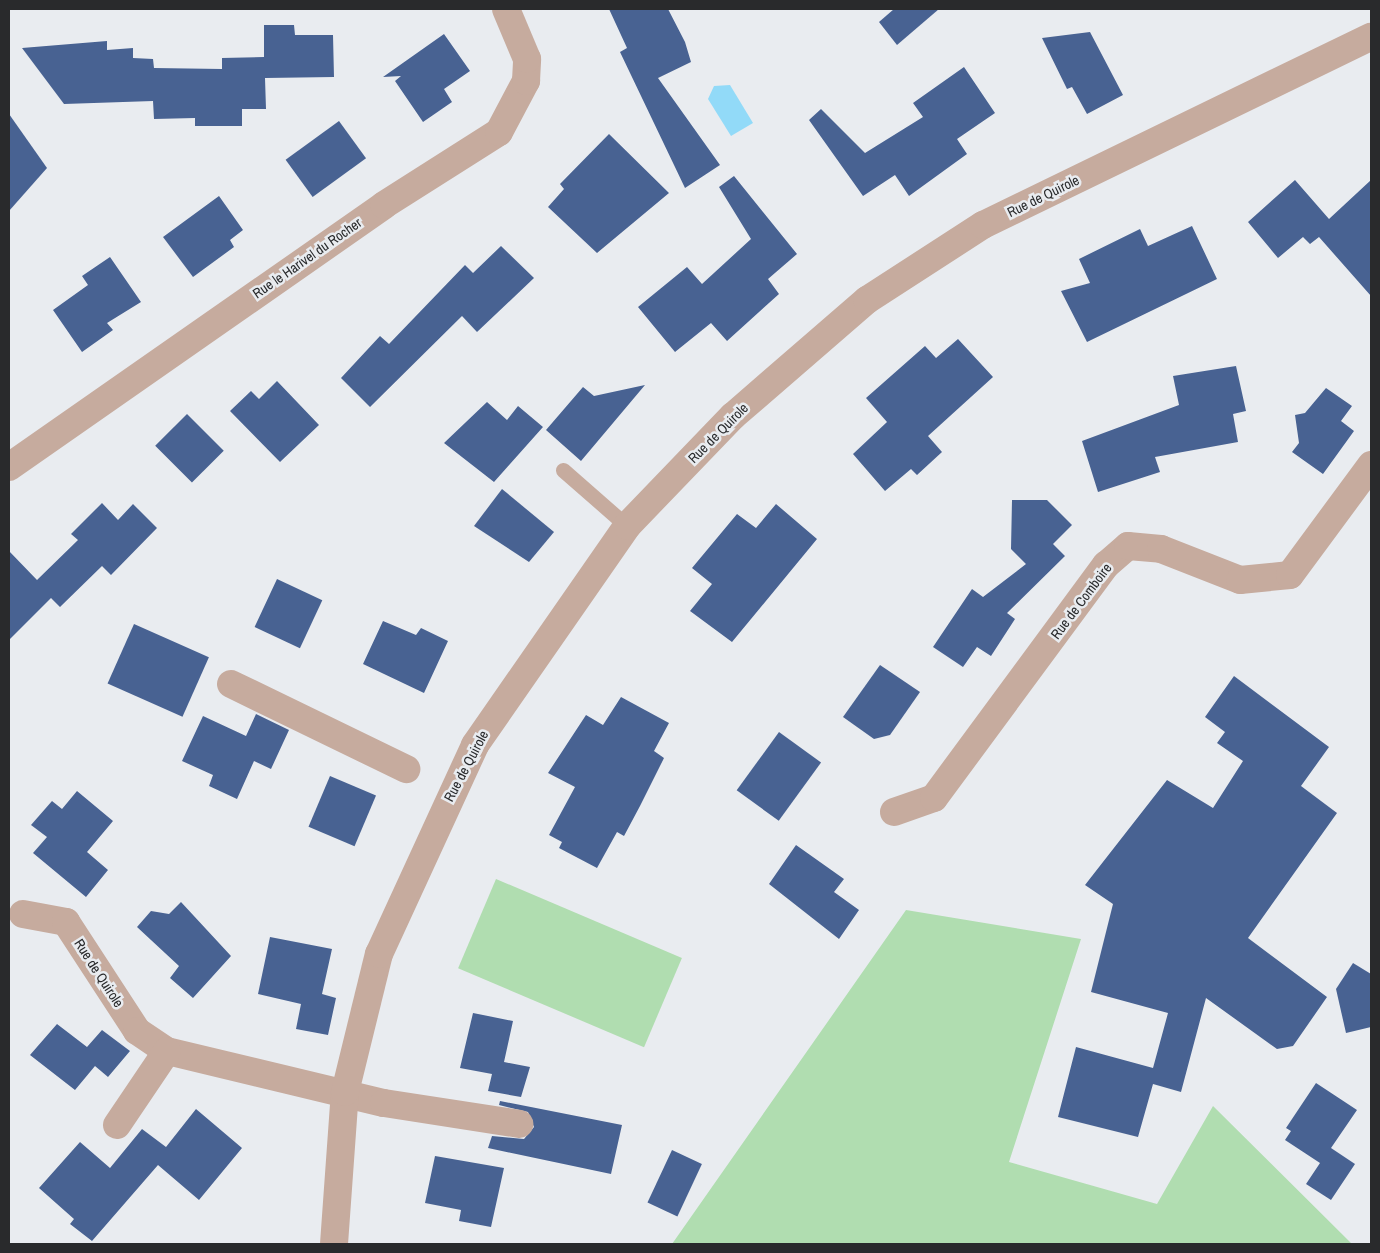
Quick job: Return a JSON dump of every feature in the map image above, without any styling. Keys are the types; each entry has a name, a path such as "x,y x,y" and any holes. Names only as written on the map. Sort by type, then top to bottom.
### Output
{"street":[{"name":"Rue le Harivel du Rocher","path":"9,467 384,204 499,132 526,81 527,59 506,9"},
{"name":"Rue de Quirole","path":"334,1244 345,1092 379,954 475,745 627,526 733,416 867,300 983,225 1371,37"},
{"name":"Rue de Comboire","path":"894,812 934,798 1106,565 1128,546 1161,549 1240,580 1290,575 1371,465"},
{"path":"231,684 406,769"},
{"name":"Rue de Quirole","path":"22,914 66,922 137,1031 167,1051 345,1092 384,1103 520,1124"},
{"path":"118,1125 167,1051"}],"lane":[{"path":"563,470 627,526"}],"green space":[{"path":"496,879 682,958 644,1047 458,968"},
{"path":"906,910 1081,939 1009,1162 1157,1204 1213,1106 1352,1244 672,1244"}],"water":[{"path":"730,85 753,123 731,136 708,99 714,86"}],"building":[{"path":"609,9 668,9 685,42 691,62 658,78 720,165 685,188 620,52 627,48"},
{"path":"894,9 939,9 897,45 879,22"},
{"path":"264,25 294,25 295,35 333,35 334,77 265,78 266,109 242,109 242,126 195,126 195,118 154,119 153,101 64,104 22,48 107,41 107,50 133,48 133,58 153,59 154,68 222,69 222,58 264,57"},
{"path":"1090,32 1123,95 1087,114 1072,87 1067,89 1042,38"},
{"path":"444,34 470,71 444,89 452,102 423,122 395,81 401,76 383,77"},
{"path":"964,67 995,113 957,139 967,154 909,196 895,175 863,196 809,120 821,109 865,153 923,117 913,103"},
{"path":"9,114 47,168 9,211"},
{"path":"339,121 366,158 313,197 286,160"},
{"path":"609,134 669,193 597,253 548,207 564,189 560,184"},
{"path":"734,176 797,254 768,279 779,294 727,341 711,323 675,352 638,307 687,267 702,284 751,239 719,187"},
{"path":"1295,180 1329,219 1371,180 1371,296 1319,237 1310,244 1303,237 1278,258 1248,222"},
{"path":"219,196 243,230 230,240 234,247 193,277 163,237"},
{"path":"1192,226 1217,279 1087,342 1061,291 1090,283 1079,259 1140,229 1148,246"},
{"path":"501,246 534,278 477,332 462,316 370,407 341,378 380,336 389,344 465,265 473,273"},
{"path":"110,257 141,302 107,323 113,330 82,352 53,310 88,285 82,276"},
{"path":"958,339 993,377 928,436 942,452 917,475 911,469 885,491 853,454 887,422 866,398 925,346 936,358"},
{"path":"1236,366 1246,411 1233,414 1238,442 1155,457 1160,472 1098,492 1082,441 1179,405 1173,376"},
{"path":"277,381 319,425 280,462 230,411 251,391 259,399"},
{"path":"645,385 581,461 546,430 583,387 594,396"},
{"path":"1326,388 1352,406 1341,421 1354,431 1323,474 1292,452 1299,443 1295,415 1305,413"},
{"path":"487,402 507,420 518,406 543,427 494,482 444,443"},
{"path":"187,414 224,451 192,483 155,446"},
{"path":"502,489 554,532 529,562 474,526"},
{"path":"1012,500 1047,500 1072,525 1053,544 1065,556 1007,613 1015,619 991,656 977,647 963,667 933,647 972,589 983,597 1026,564 1011,549"},
{"path":"102,503 118,520 133,504 157,528 111,575 102,566 60,607 51,598 9,640 9,551 37,580 78,540 71,534"},
{"path":"776,504 817,539 732,642 690,611 712,584 692,568 737,514 756,528"},
{"path":"277,579 322,600 300,648 255,627"},
{"path":"383,621 416,635 421,628 448,641 424,693 363,664"},
{"path":"134,624 209,657 182,717 108,683"},
{"path":"880,665 920,692 890,735 874,739 843,717"},
{"path":"1234,676 1329,747 1301,786 1337,813 1248,938 1327,997 1293,1046 1277,1049 1206,998 1181,1092 1153,1084 1138,1137 1058,1117 1076,1047 1153,1068 1168,1013 1091,992 1113,904 1085,885 1167,780 1213,808 1243,761 1217,743 1225,732 1205,717"},
{"path":"621,697 669,723 654,751 664,758 624,836 617,832 597,868 559,848 562,842 549,835 575,787 548,773 586,715 603,725"},
{"path":"256,714 289,730 271,769 254,761 237,799 209,786 213,775 182,761 203,716 246,736"},
{"path":"779,732 821,763 779,821 737,790"},
{"path":"330,776 376,796 355,846 309,827"},
{"path":"77,791 113,821 87,852 108,870 86,897 33,853 47,837 31,825 52,801 62,809"},
{"path":"796,845 844,879 834,892 859,910 839,939 769,884"},
{"path":"181,902 231,956 193,998 170,978 179,966 137,927 151,911 169,914"},
{"path":"270,937 332,949 322,994 336,998 328,1035 296,1029 301,1004 258,994"},
{"path":"1353,963 1371,974 1371,1027 1346,1033 1336,989"},
{"path":"473,1013 513,1021 504,1062 530,1067 521,1097 488,1091 492,1074 460,1068"},
{"path":"57,1024 87,1047 102,1030 130,1051 108,1077 95,1066 75,1090 30,1055"},
{"path":"1316,1083 1357,1110 1331,1148 1355,1164 1331,1200 1306,1184 1320,1163 1285,1140 1291,1131 1286,1128"},
{"path":"500,1101 622,1125 611,1174 488,1148 492,1136 524,1139 534,1127 528,1112 499,1105"},
{"path":"196,1109 242,1148 199,1200 158,1165 92,1241 70,1224 74,1219 39,1188 80,1142 110,1168 142,1129 166,1147"},
{"path":"672,1150 702,1164 677,1217 647,1203"},
{"path":"435,1156 504,1168 491,1227 459,1221 461,1210 425,1203"}]}
